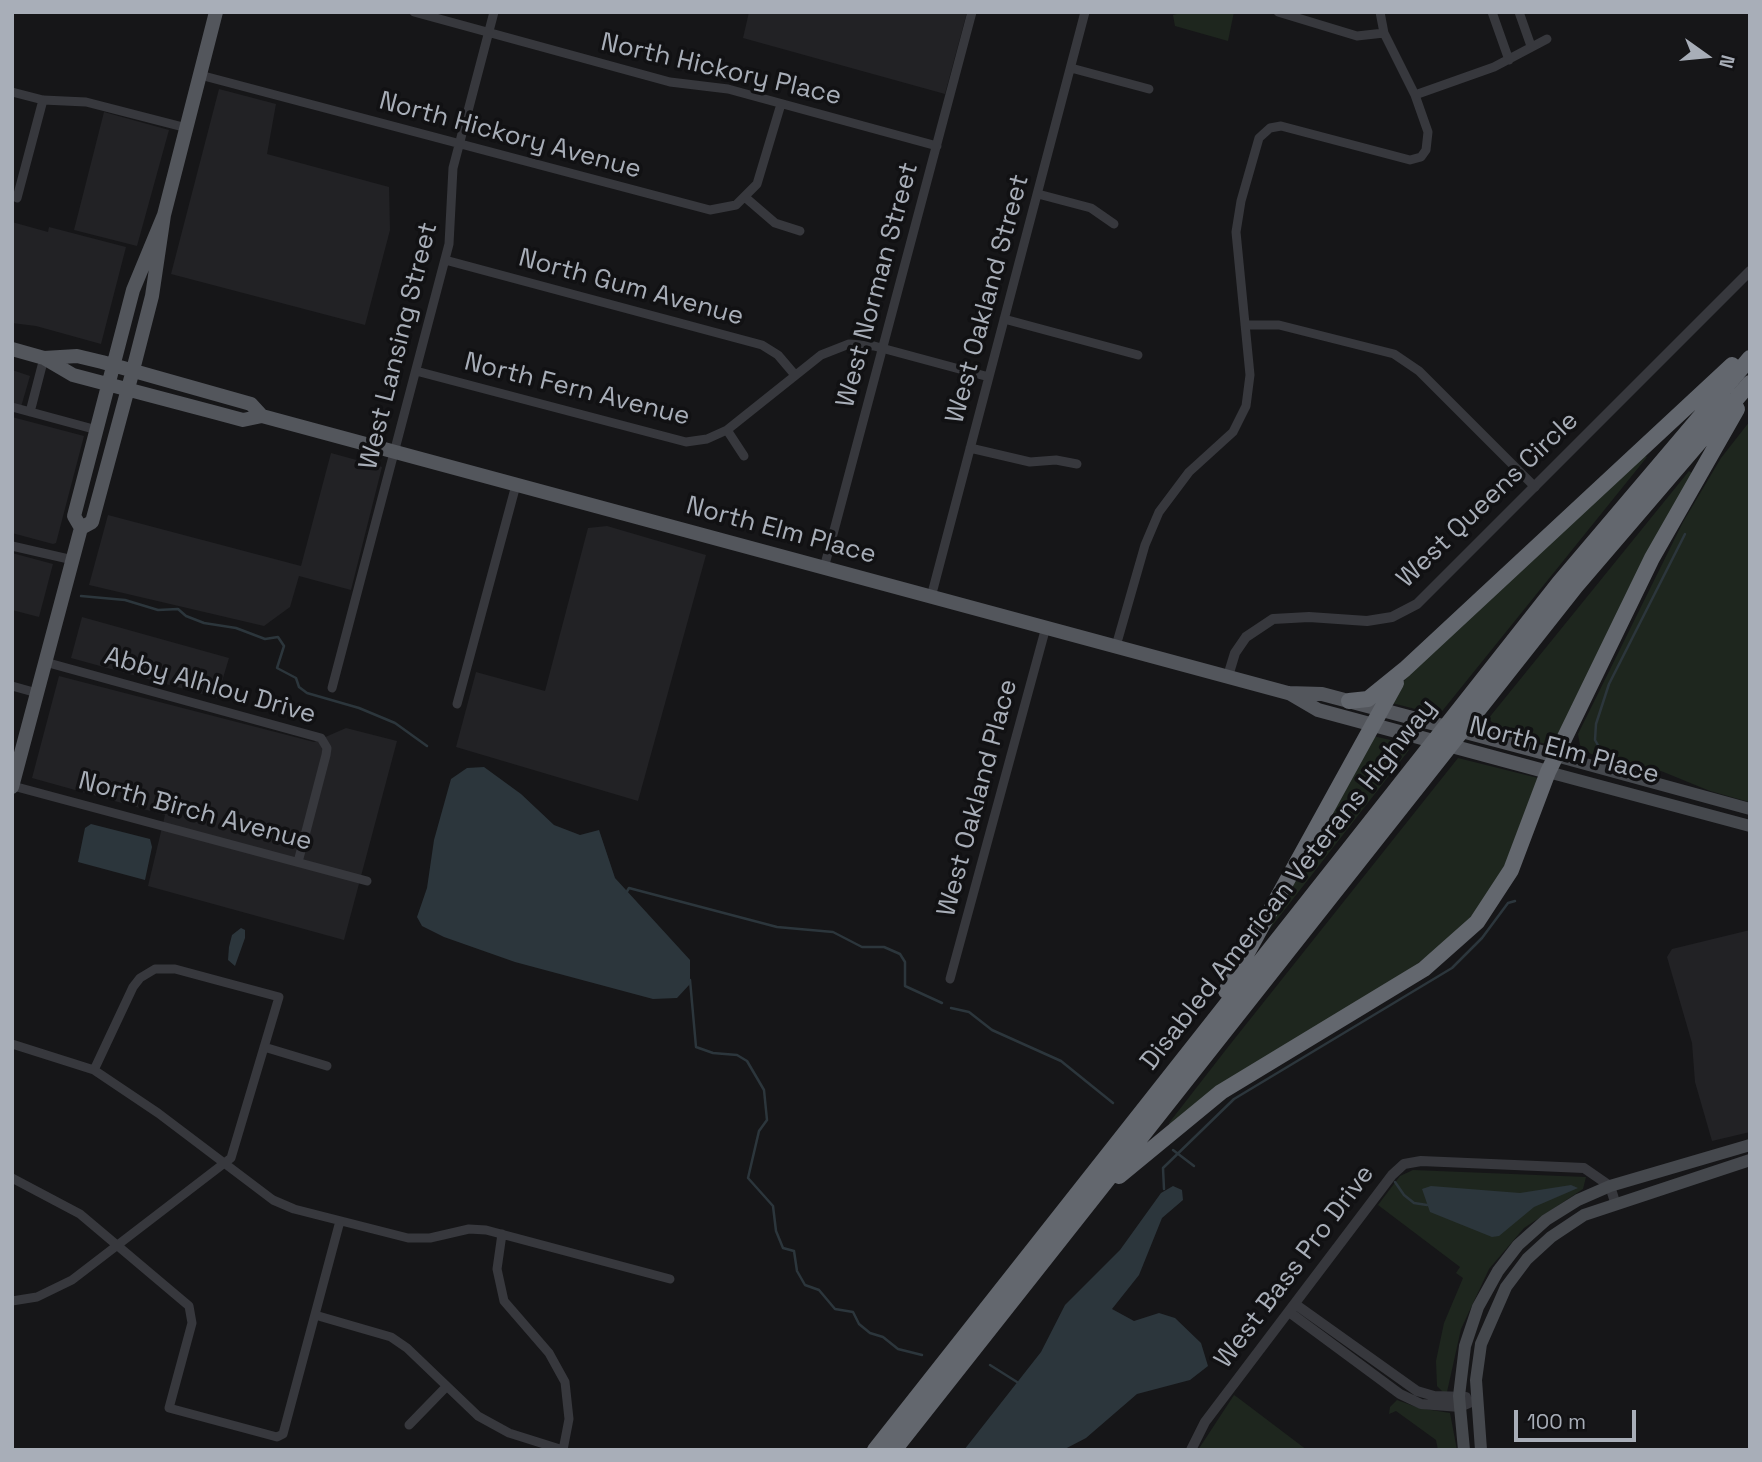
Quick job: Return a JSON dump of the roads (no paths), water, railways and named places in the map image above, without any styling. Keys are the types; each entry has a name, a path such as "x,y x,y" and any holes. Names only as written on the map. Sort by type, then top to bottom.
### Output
{"highway":[{"path":"1349,701 1368,699 1405,669 1750,349"},
{"name":"Disabled American Veterans Highway","path":"875,1450 1559,583 1750,358"},
{"path":"1090,1200 1221,1092 1424,969 1463,937 1502,888 1548,772 1676,512 1750,385"},
{"name":"Disabled American Veterans Highway","path":"894,1450 1576,586 1750,385"},
{"path":"1205,1030 1386,710 1405,669"}],"main road":[{"path":"81,528 92,522 128,390 152,296 164,215 216,12"},
{"path":"12,786 81,528 74,516 133,290 164,215"},
{"name":"North Elm Place","path":"12,349 44,358 72,374 108,385 243,420 262,416 1288,693 1322,694 1386,710 1750,809"},
{"name":"North Elm Place","path":"44,358 77,356 133,370 251,404 262,416"},
{"name":"North Elm Place","path":"1288,693 1318,710 1750,826"},
{"path":"1464,1450 1460,1401 1465,1346 1478,1307 1498,1271 1518,1245 1546,1220 1578,1200 1610,1186 1750,1145"},
{"path":"1481,1450 1476,1400 1481,1345 1506,1287 1527,1259 1551,1237 1584,1214 1750,1160"}],"street":[{"name":"North Hickory Place","path":"414,12 677,83 725,89 937,146"},
{"name":"West Lansing Street","path":"332,688 445,260 452,230 452,177 494,12"},
{"name":"West Norman Street","path":"824,568 972,12"},
{"name":"West Oakland Street","path":"931,597 1085,12"},
{"path":"1278,12 1357,36 1384,33"},
{"path":"1116,646 1137,568 1158,512 1179,482 1225,442 1243,416 1250,385 1237,254 1238,213 1258,140 1274,127 1410,160 1424,154 1428,132 1415,95 1384,33 1380,12"},
{"path":"1492,12 1509,60"},
{"path":"1519,12 1531,46"},
{"path":"1415,95 1509,60 1547,39"},
{"path":"1071,68 1149,89"},
{"name":"North Hickory Avenue","path":"200,75 695,208 725,209 746,198"},
{"path":"12,92 43,100 86,102 187,128"},
{"path":"17,198 43,100"},
{"path":"781,103 763,172 746,198 775,223 800,230"},
{"path":"1038,194 1097,210 1114,224"},
{"name":"North Gum Avenue","path":"445,260 762,345 774,352 795,376"},
{"name":"West Queens Circle","path":"1228,677 1235,653 1246,636 1273,620 1309,617 1367,621 1392,617 1410,608 1429,593 1750,271"},
{"path":"1004,319 1138,355"},
{"path":"1245,325 1279,325 1394,354 1419,371 1535,487"},
{"name":"North Fern Avenue","path":"416,371 672,440 701,440 727,430 827,352 840,346 858,343 989,377"},
{"path":"30,412 44,358"},
{"path":"12,407 97,430"},
{"name":"North Fern Avenue","path":"727,430 744,456"},
{"path":"971,448 1030,463 1056,460 1077,464"},
{"path":"457,704 516,485"},
{"path":"12,546 73,559"},
{"name":"West Oakland Place","path":"950,979 1046,627"},
{"name":"Abby Alhlou Drive","path":"45,662 321,738 327,748 326,755 298,862"},
{"path":"12,686 37,693"},
{"name":"North Birch Avenue","path":"12,786 366,881"},
{"path":"12,1301 37,1297 63,1286 225,1163 235,1151 279,998 169,967 155,969 140,978 94,1070"},
{"path":"12,1044 94,1070 129,1092 281,1204 408,1238 430,1238 469,1229 502,1234 670,1279"},
{"path":"264,1047 327,1066"},
{"name":"West Bass Pro Drive","path":"1191,1450 1205,1422 1392,1174 1404,1164 1421,1161 1584,1168 1610,1186"},
{"path":"12,1178 80,1214 183,1298 191,1312 192,1323 169,1408 280,1437 340,1221"},
{"path":"1610,1186 1615,1202"},
{"path":"315,1315 391,1337 407,1348 445,1388 478,1416 528,1445 563,1450 569,1419 565,1382 549,1353 503,1301 497,1269 502,1234"},
{"path":"1292,1308 1417,1391 1460,1401 1476,1400"},
{"path":"409,1424 445,1388"}],"waterway":[{"path":"1599,747 1595,740 1596,724 1609,684 1685,534"},
{"path":"81,596 125,600 158,610 178,609 186,616 204,623 236,628 265,639 278,637 284,646 277,668 296,678 299,687 307,693 359,708 395,723 427,746"},
{"path":"626,893 629,888 777,927 833,932 862,947 884,947 900,954 905,962 905,986 942,1003"},
{"path":"1164,1189 1163,1168 1234,1099 1452,968 1482,938 1508,903 1515,901"},
{"path":"690,980 696,1047 713,1053 737,1055 747,1061 764,1090 767,1120 759,1131 748,1178 773,1206 776,1231 783,1248 794,1251 797,1271 805,1285 819,1290 835,1309 853,1312 859,1324 870,1333 883,1337 898,1349 922,1355"},
{"path":"951,1008 969,1012 992,1030 1061,1061 1113,1103"},
{"path":"1173,1150 1194,1166"},
{"path":"1395,1182 1414,1203 1427,1205"},
{"path":"990,1365 1017,1382"}]}
